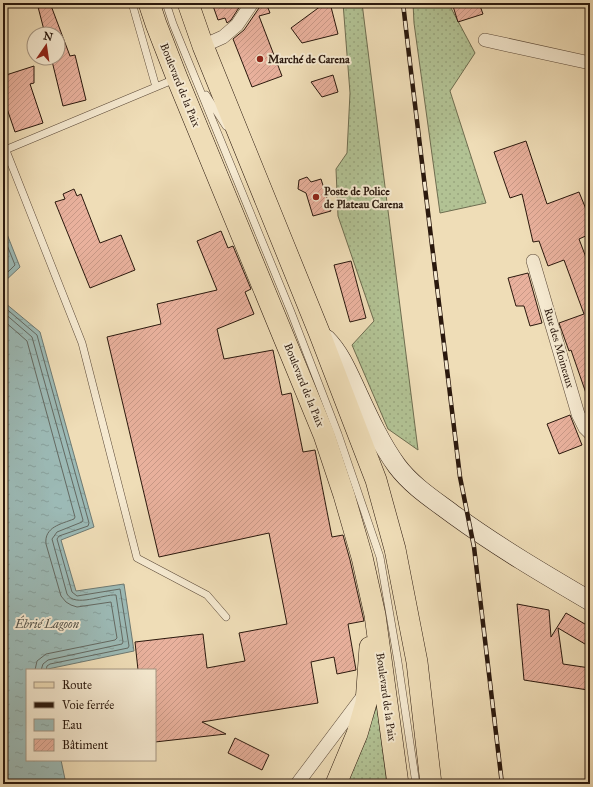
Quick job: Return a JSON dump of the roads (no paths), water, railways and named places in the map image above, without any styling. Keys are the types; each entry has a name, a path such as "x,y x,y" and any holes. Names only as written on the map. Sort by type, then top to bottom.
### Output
{"main road":[{"name":"Boulevard de la Paix","path":"149,3 156,24 187,80 324,435 344,495 362,557 375,615 398,784"},
{"name":"Boulevard de la Paix","path":"188,3 237,150 319,332 376,480 395,549 417,662 430,784"},
{"path":"319,332 333,346 345,366 389,455 417,488 506,552 590,601"},
{"path":"336,784 357,734 366,704 370,648 375,615"}],"street":[{"path":"202,46 223,37 237,24 252,3"},
{"path":"485,40 590,64"},
{"name":"Rue des Moineaux","path":"533,260 578,414 585,428 590,433"},
{"path":"297,784 367,690"}],"lane":[{"path":"132,3 156,87"},
{"name":"Boulevard de la Paix","path":"166,3 173,24 187,80 237,150 291,312 338,434 380,557 398,662 416,784"},
{"path":"226,617 207,595 137,558 82,343 4,146 156,87 187,80 237,150"},
{"path":"338,434 362,557"}],"water":[{"path":"3,224 20,267 3,283"},
{"name":"Ébrié Lagoon","path":"3,299 5,303 40,332 94,527 61,540 76,591 124,584 134,651 48,669 26,669 26,761 61,761 66,784 3,784"}],"railway":[{"path":"403,3 460,477 474,547 502,784"}],"place":[{"name":"Marché de Carena","path":"260,59"},
{"name":"Poste de Police de Plateau Carena","path":"316,197"}]}
